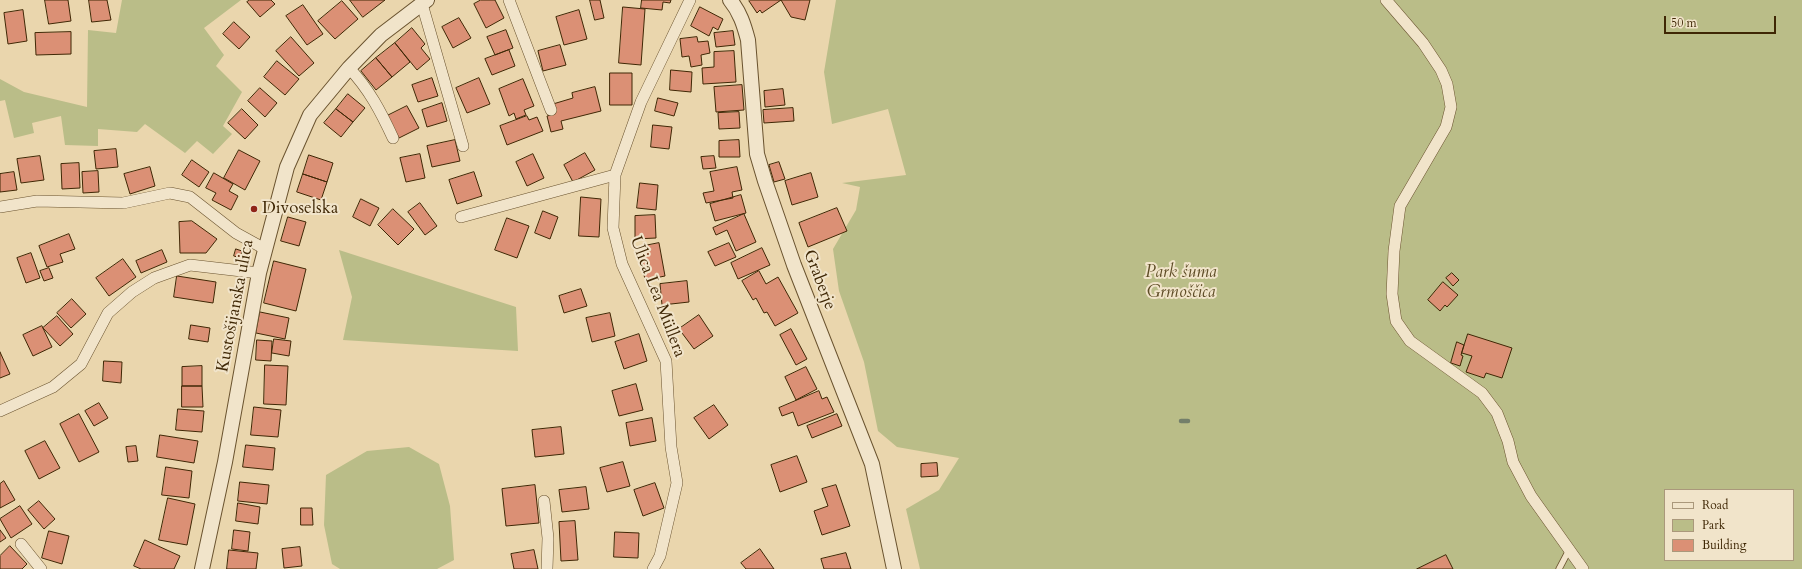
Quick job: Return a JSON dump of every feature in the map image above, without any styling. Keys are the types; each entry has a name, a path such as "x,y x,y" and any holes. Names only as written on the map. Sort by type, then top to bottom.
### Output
{"street":[{"path":"509,0 551,110"},
{"name":"Ulica Lea Müllera","path":"653,569 660,556 677,484 671,447 666,361 622,264 613,228 615,176 641,102 690,0"},
{"name":"Graberje","path":"730,0 736,6 743,22 748,40 757,154 794,265 872,464 894,569"},
{"path":"1386,0 1423,43 1441,70 1447,84 1451,107 1446,127 1400,206 1394,251 1392,294 1396,321 1410,341 1482,393 1497,413 1508,441 1513,462 1530,496 1583,569"},
{"name":"Kustošijanska ulica","path":"202,569 225,462 259,273 287,166 310,115 349,68 381,35 425,2 463,146"},
{"path":"349,68 364,84 381,112 393,138"},
{"path":"461,217 615,176"},
{"path":"0,207 37,200 123,204 170,193 190,197 236,233 265,249"},
{"path":"0,411 53,387 81,364 108,313 132,292 154,278 190,265 259,273"},
{"path":"544,501 548,538 547,569"},
{"path":"21,544 41,569"}],"lane":[{"path":"1559,569 1569,550"}],"green space":[{"path":"122,0 241,0 204,28 224,55 216,66 242,92 223,126 232,134 213,154 197,141 185,153 145,124 137,132 98,129 98,146 65,145 61,116 32,123 34,133 14,138 5,100 0,101 0,79 24,92 87,107 88,30 116,33"},
{"name":"Park šuma Grmoščica","path":"836,0 1802,0 1802,569 920,569 906,509 939,490 959,458 897,447 878,431 864,362 839,291 833,249 856,210 860,187 842,183 906,175 888,109 832,124 824,72"},
{"path":"339,250 516,307 518,351 343,340 352,297"},
{"path":"409,447 439,464 450,506 454,560 437,569 340,569 332,564 324,525 326,475 367,451"}],"building":[{"path":"45,0 68,0 71,21 49,24"},
{"path":"89,0 107,0 111,20 92,22"},
{"path":"250,0 271,0 275,4 260,17 247,2"},
{"path":"350,0 385,0 363,17"},
{"path":"481,0 495,0 504,18 486,28 474,4"},
{"path":"590,0 600,0 604,18 595,20"},
{"path":"642,0 671,0 670,3 663,2 662,10 641,8"},
{"path":"781,0 762,13 760,10 757,13 749,1"},
{"path":"781,0 810,0 805,20 791,17"},
{"path":"342,1 358,19 335,39 318,21"},
{"path":"303,5 323,34 307,45 286,16"},
{"path":"623,7 645,9 641,65 619,63"},
{"path":"700,7 723,19 718,30 713,27 709,36 691,26"},
{"path":"23,10 27,41 8,44 4,13"},
{"path":"579,10 587,39 564,45 556,17"},
{"path":"459,18 471,38 453,48 442,27"},
{"path":"234,22 250,37 239,49 223,34"},
{"path":"412,28 425,44 421,48 430,59 417,70 395,43"},
{"path":"506,30 513,48 495,55 487,37"},
{"path":"733,31 735,45 716,47 714,33"},
{"path":"71,32 71,54 36,55 35,33"},
{"path":"291,37 314,63 299,76 276,51"},
{"path":"697,37 698,42 708,41 710,53 701,55 702,65 691,67 689,56 682,57 680,39"},
{"path":"395,43 410,62 392,77 376,58"},
{"path":"560,45 566,65 543,71 538,51"},
{"path":"509,50 515,66 492,75 485,59"},
{"path":"734,51 736,82 703,84 702,68 714,67 714,52"},
{"path":"376,58 392,77 376,90 361,71"},
{"path":"277,61 299,79 285,95 264,77"},
{"path":"671,70 692,72 691,92 670,90"},
{"path":"610,73 632,73 632,105 610,105"},
{"path":"432,78 438,96 418,102 412,85"},
{"path":"479,78 490,104 467,113 456,88"},
{"path":"523,79 534,106 524,110 526,115 516,119 514,113 509,116 499,89"},
{"path":"742,85 744,110 716,112 714,87"},
{"path":"595,87 601,111 561,121 563,129 551,132 547,116 555,114 553,104 573,98 572,93"},
{"path":"260,88 277,103 265,117 248,101"},
{"path":"783,89 785,105 765,107 764,91"},
{"path":"348,94 365,108 353,122 336,109"},
{"path":"658,98 678,103 674,116 655,111"},
{"path":"442,103 447,121 427,127 422,110"},
{"path":"407,106 419,128 399,138 387,116"},
{"path":"793,108 794,121 764,123 763,110"},
{"path":"242,109 258,125 245,139 228,123"},
{"path":"336,109 353,122 341,137 324,123"},
{"path":"739,112 740,128 719,129 718,113"},
{"path":"527,116 529,120 537,117 543,131 507,145 500,126"},
{"path":"653,125 672,127 669,149 651,147"},
{"path":"455,140 460,161 432,167 427,146"},
{"path":"739,140 740,157 719,157 719,141"},
{"path":"116,149 118,167 96,169 94,151"},
{"path":"239,150 260,161 245,190 224,178"},
{"path":"585,153 595,170 573,182 564,165"},
{"path":"420,154 425,178 406,182 400,158"},
{"path":"533,154 544,178 527,186 516,162"},
{"path":"309,155 333,163 327,182 303,174"},
{"path":"40,156 44,180 21,183 17,159"},
{"path":"714,156 716,168 703,169 701,157"},
{"path":"192,160 209,172 199,187 182,175"},
{"path":"779,162 785,179 774,182 769,165"},
{"path":"79,163 80,188 62,189 61,164"},
{"path":"150,167 155,186 130,194 124,174"},
{"path":"737,167 742,190 732,192 733,198 706,203 703,193 714,191 710,172"},
{"path":"98,171 99,192 83,193 82,172"},
{"path":"14,172 17,190 0,192 0,174"},
{"path":"474,172 482,196 457,204 449,180"},
{"path":"214,173 233,184 229,191 238,196 231,210 212,200 216,193 206,188"},
{"path":"811,173 818,197 792,205 785,181"},
{"path":"303,174 327,182 321,200 297,192"},
{"path":"640,183 658,185 656,210 637,208"},
{"path":"741,195 746,213 715,221 710,204"},
{"path":"581,197 601,199 599,237 579,236"},
{"path":"361,199 379,208 370,226 353,217"},
{"path":"420,203 437,226 425,235 408,212"},
{"path":"837,208 847,231 808,247 799,223"},
{"path":"393,209 414,229 398,245 378,225"},
{"path":"543,211 558,217 550,239 535,233"},
{"path":"744,214 756,242 736,251 727,230 716,235 713,228"},
{"path":"655,215 656,238 635,239 635,216"},
{"path":"288,217 306,222 299,246 281,241"},
{"path":"507,218 529,226 517,258 495,250"},
{"path":"192,221 217,239 206,253 180,253 179,222"},
{"path":"69,234 75,249 60,254 63,262 47,267 39,246"},
{"path":"659,243 665,276 645,280 639,247"},
{"path":"729,243 736,257 715,266 708,252"},
{"path":"762,248 770,265 738,279 731,263"},
{"path":"236,249 242,251 240,258 234,256"},
{"path":"162,250 167,262 141,273 136,261"},
{"path":"31,253 40,278 26,283 17,258"},
{"path":"123,259 136,277 109,296 96,278"},
{"path":"274,261 306,269 296,311 264,303"},
{"path":"49,268 53,278 44,281 40,271"},
{"path":"759,271 766,284 778,277 798,313 775,326 767,312 764,313 756,298 753,300 742,281"},
{"path":"1452,273 1459,280 1453,286 1446,278"},
{"path":"177,276 216,282 213,303 174,297"},
{"path":"687,281 689,302 662,305 660,284"},
{"path":"1443,282 1458,295 1447,307 1445,305 1440,311 1428,300"},
{"path":"581,289 587,306 564,313 559,296"},
{"path":"72,299 86,314 71,328 57,313"},
{"path":"260,312 289,318 285,339 256,333"},
{"path":"610,313 615,336 592,342 586,318"},
{"path":"699,315 713,336 694,349 679,329"},
{"path":"57,316 73,334 60,346 43,328"},
{"path":"191,325 210,328 208,342 189,339"},
{"path":"42,326 52,347 33,356 23,335"},
{"path":"791,329 807,359 796,365 780,335"},
{"path":"639,334 647,361 624,369 615,342"},
{"path":"1468,334 1512,348 1502,378 1486,373 1484,378 1466,372 1472,356 1462,353"},
{"path":"274,339 291,341 289,356 272,353"},
{"path":"257,340 272,341 271,361 256,360"},
{"path":"1457,342 1464,345 1460,366 1451,363"},
{"path":"0,352 10,374 0,378"},
{"path":"104,361 122,362 121,383 103,381"},
{"path":"265,365 288,366 286,405 264,404"},
{"path":"202,366 202,386 182,386 182,367"},
{"path":"806,367 817,389 796,400 785,377"},
{"path":"636,384 643,410 619,416 612,391"},
{"path":"182,386 202,386 203,407 182,407"},
{"path":"819,391 822,399 827,397 834,412 798,426 793,412 782,416 779,408"},
{"path":"99,403 108,418 94,426 85,411"},
{"path":"714,405 728,425 709,439 694,418"},
{"path":"254,407 281,410 278,437 251,435"},
{"path":"178,409 204,411 202,432 176,430"},
{"path":"79,414 99,452 79,462 60,424"},
{"path":"837,414 842,426 812,438 807,426"},
{"path":"652,418 656,441 630,446 626,423"},
{"path":"561,427 564,454 535,457 532,430"},
{"path":"160,435 198,441 194,463 157,457"},
{"path":"45,441 60,468 39,479 25,451"},
{"path":"246,445 275,448 273,470 243,467"},
{"path":"136,446 138,461 128,462 126,447"},
{"path":"797,456 807,482 780,492 771,465"},
{"path":"623,462 630,486 607,492 600,468"},
{"path":"937,463 938,476 921,477 921,464"},
{"path":"166,467 192,471 189,498 162,495"},
{"path":"4,481 15,500 0,508 0,484"},
{"path":"240,482 269,485 267,504 238,501"},
{"path":"655,483 664,508 643,516 634,490"},
{"path":"535,485 539,523 506,526 502,489"},
{"path":"836,485 850,526 822,535 814,511 828,506 822,489"},
{"path":"586,487 589,509 562,512 559,490"},
{"path":"168,498 195,504 187,545 159,540"},
{"path":"39,501 55,519 44,529 28,510"},
{"path":"238,503 260,507 258,524 236,521"},
{"path":"20,506 32,524 11,538 0,519"},
{"path":"301,508 312,508 313,525 301,525"},
{"path":"575,521 578,560 561,561 559,522"},
{"path":"0,530 6,538 0,542"},
{"path":"234,530 250,532 248,551 232,549"},
{"path":"49,531 69,536 62,564 42,558"},
{"path":"615,532 639,533 638,558 614,557"},
{"path":"145,540 180,556 174,569 141,569 134,566"},
{"path":"10,546 27,564 22,569 0,569 0,556"},
{"path":"300,547 302,566 284,568 282,549"},
{"path":"760,549 774,569 746,569 741,563"},
{"path":"229,550 258,553 256,569 227,569"},
{"path":"534,550 538,569 514,569 511,554"},
{"path":"846,553 851,569 824,569 821,559"},
{"path":"1446,555 1453,569 1417,569"}],"waterway":[{"path":"1181,421 1188,421"}],"place":[{"name":"Divoselska","path":"254,209"}]}
